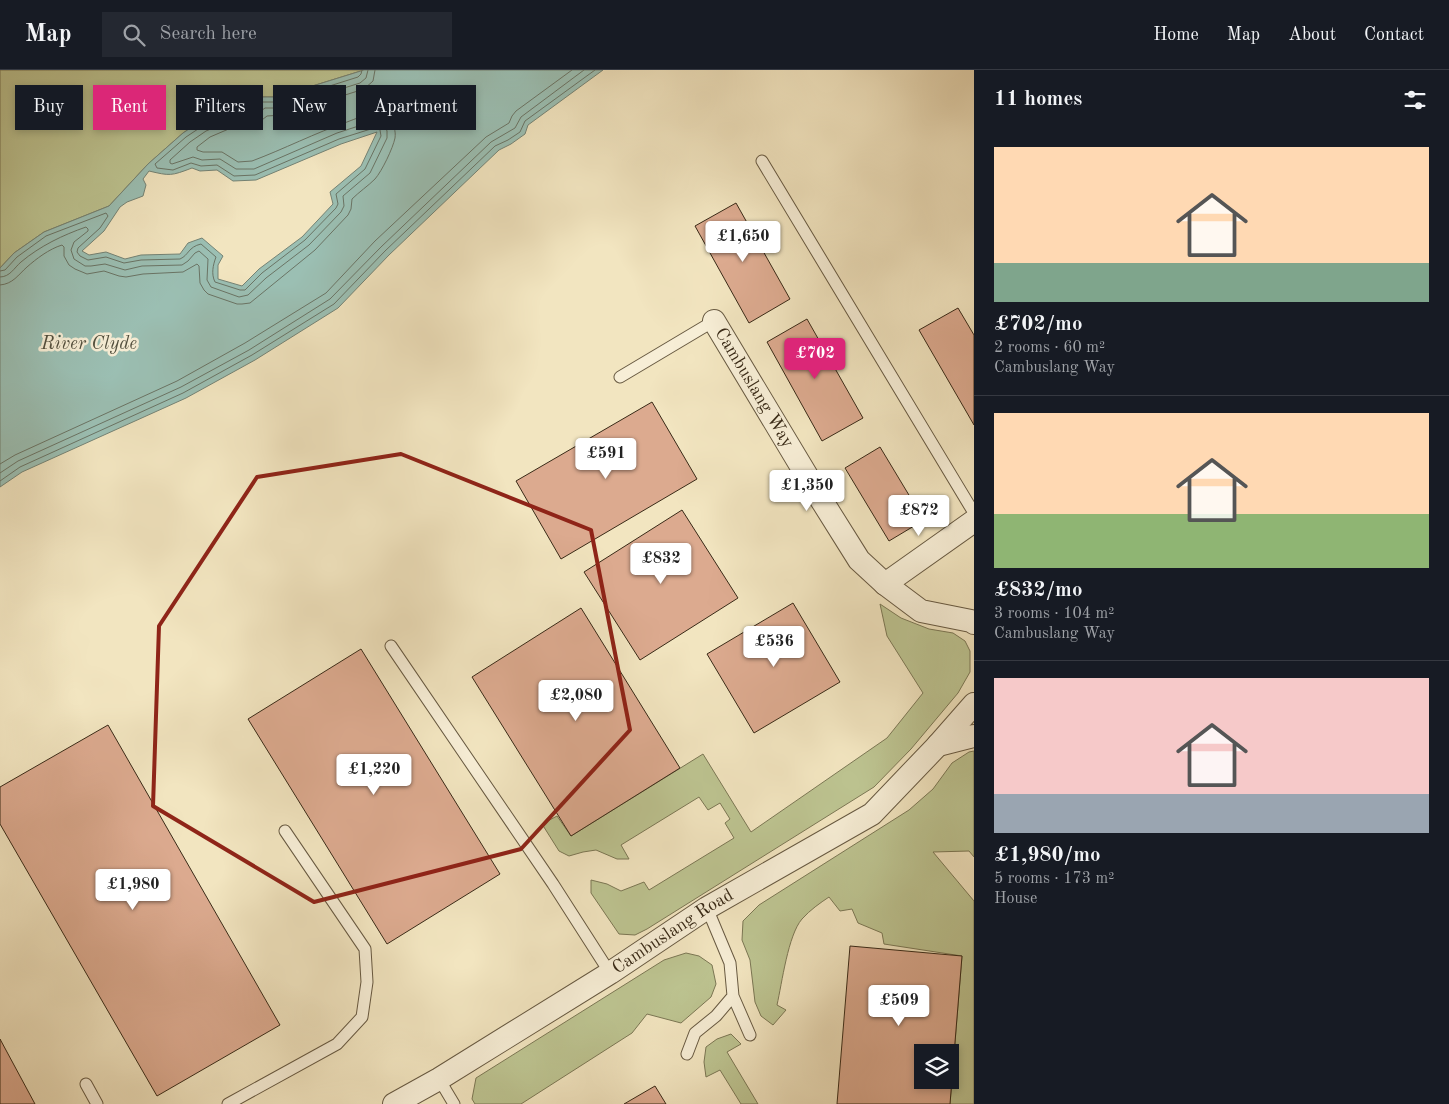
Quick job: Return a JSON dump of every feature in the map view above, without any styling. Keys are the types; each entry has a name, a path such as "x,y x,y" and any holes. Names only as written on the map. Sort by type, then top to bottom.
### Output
{"street":[{"name":"Cambuslang Way","path":"714,322 859,560 885,584 922,610 974,623"},
{"path":"885,584 974,522"},
{"name":"Cambuslang Road","path":"394,1104 439,1079 610,973 707,908 872,814 974,704"},
{"path":"938,745 974,736"}],"lane":[{"path":"762,161 974,513"},
{"name":"Cambuslang Way","path":"620,377 714,322"},
{"path":"391,646 547,876 610,973"},
{"path":"228,1104 337,1044 362,1017 367,982 365,949 286,831"},
{"path":"707,908 730,963 733,996 750,1035"},
{"path":"687,1054 695,1032 716,1016 733,996"},
{"path":"439,1079 454,1104"},
{"path":"86,1084 97,1104"}],"highlighted area":[{"path":"401,454 591,530 630,730 521,849 314,902 153,806 159,626 257,477"}],"green space":[{"path":"0,70 364,70 316,85 273,85 273,97 263,97 263,85 176,85 176,130 188,130 148,164 109,206 44,232 14,253 0,268"},
{"path":"880,604 901,618 929,629 953,633 965,641 970,651 970,672 958,693 911,749 874,787 647,929 635,935 619,934 591,893 591,880 607,884 621,891 644,882 649,890 734,838 725,823 730,819 720,803 708,810 699,797 621,845 629,859 617,859 596,850 569,856 559,851 542,824 557,816 571,836 703,754 751,832 887,738 923,693 887,636"},
{"path":"974,751 974,857 969,851 933,852 974,901 974,1104 950,1104 951,1089 959,1089 959,1044 955,1044 962,956 884,944 882,933 858,923 852,909 840,911 829,897 808,913 797,926 789,947 777,1005 786,1010 773,1025 761,1016 755,1002 750,960 742,940 743,921 759,905 909,810 933,789 952,763 969,752"},
{"path":"686,953 699,956 712,965 716,984 711,997 681,1023 647,1014 632,1033 521,1104 475,1104 472,1099 476,1078 664,960"},
{"path":"731,1034 741,1044 727,1052 758,1104 741,1104 720,1070 706,1077 704,1062 706,1047 717,1039"}],"water":[{"name":"River Clyde","path":"364,70 603,70 528,125 525,134 499,150 389,255 338,308 255,360 186,398 22,472 0,487 0,268 14,253 44,232 109,206 148,164 188,130 263,130 263,97 273,97 273,130 346,130 346,85 316,85","holes":["377,132 361,166 330,192 333,204 302,237 259,269 242,286 218,279 218,265 223,256 202,238 188,243 180,254 141,255 125,259 106,252 89,255 82,251 104,231 120,207 143,196 146,185 143,179 149,171 170,174 192,168 200,171 217,170 233,181 256,180 341,144"]}],"building":[{"path":"736,203 790,299 749,323 695,226"},
{"path":"958,308 974,335 974,425 919,330"},
{"path":"807,319 863,418 822,441 767,342"},
{"path":"652,402 697,479 561,559 516,481"},
{"path":"880,447 924,520 889,541 845,468"},
{"path":"682,510 738,598 640,660 584,572"},
{"path":"793,603 840,682 754,733 707,654"},
{"path":"581,608 680,768 571,836 472,677"},
{"path":"361,649 500,874 387,944 248,719"},
{"path":"108,725 280,1025 157,1096 0,824 0,787"},
{"path":"850,946 962,956 955,1044 914,1044 914,1089 951,1089 950,1104 837,1104"},
{"path":"0,1039 35,1104 0,1104"},
{"path":"655,1086 666,1104 624,1104"}]}
